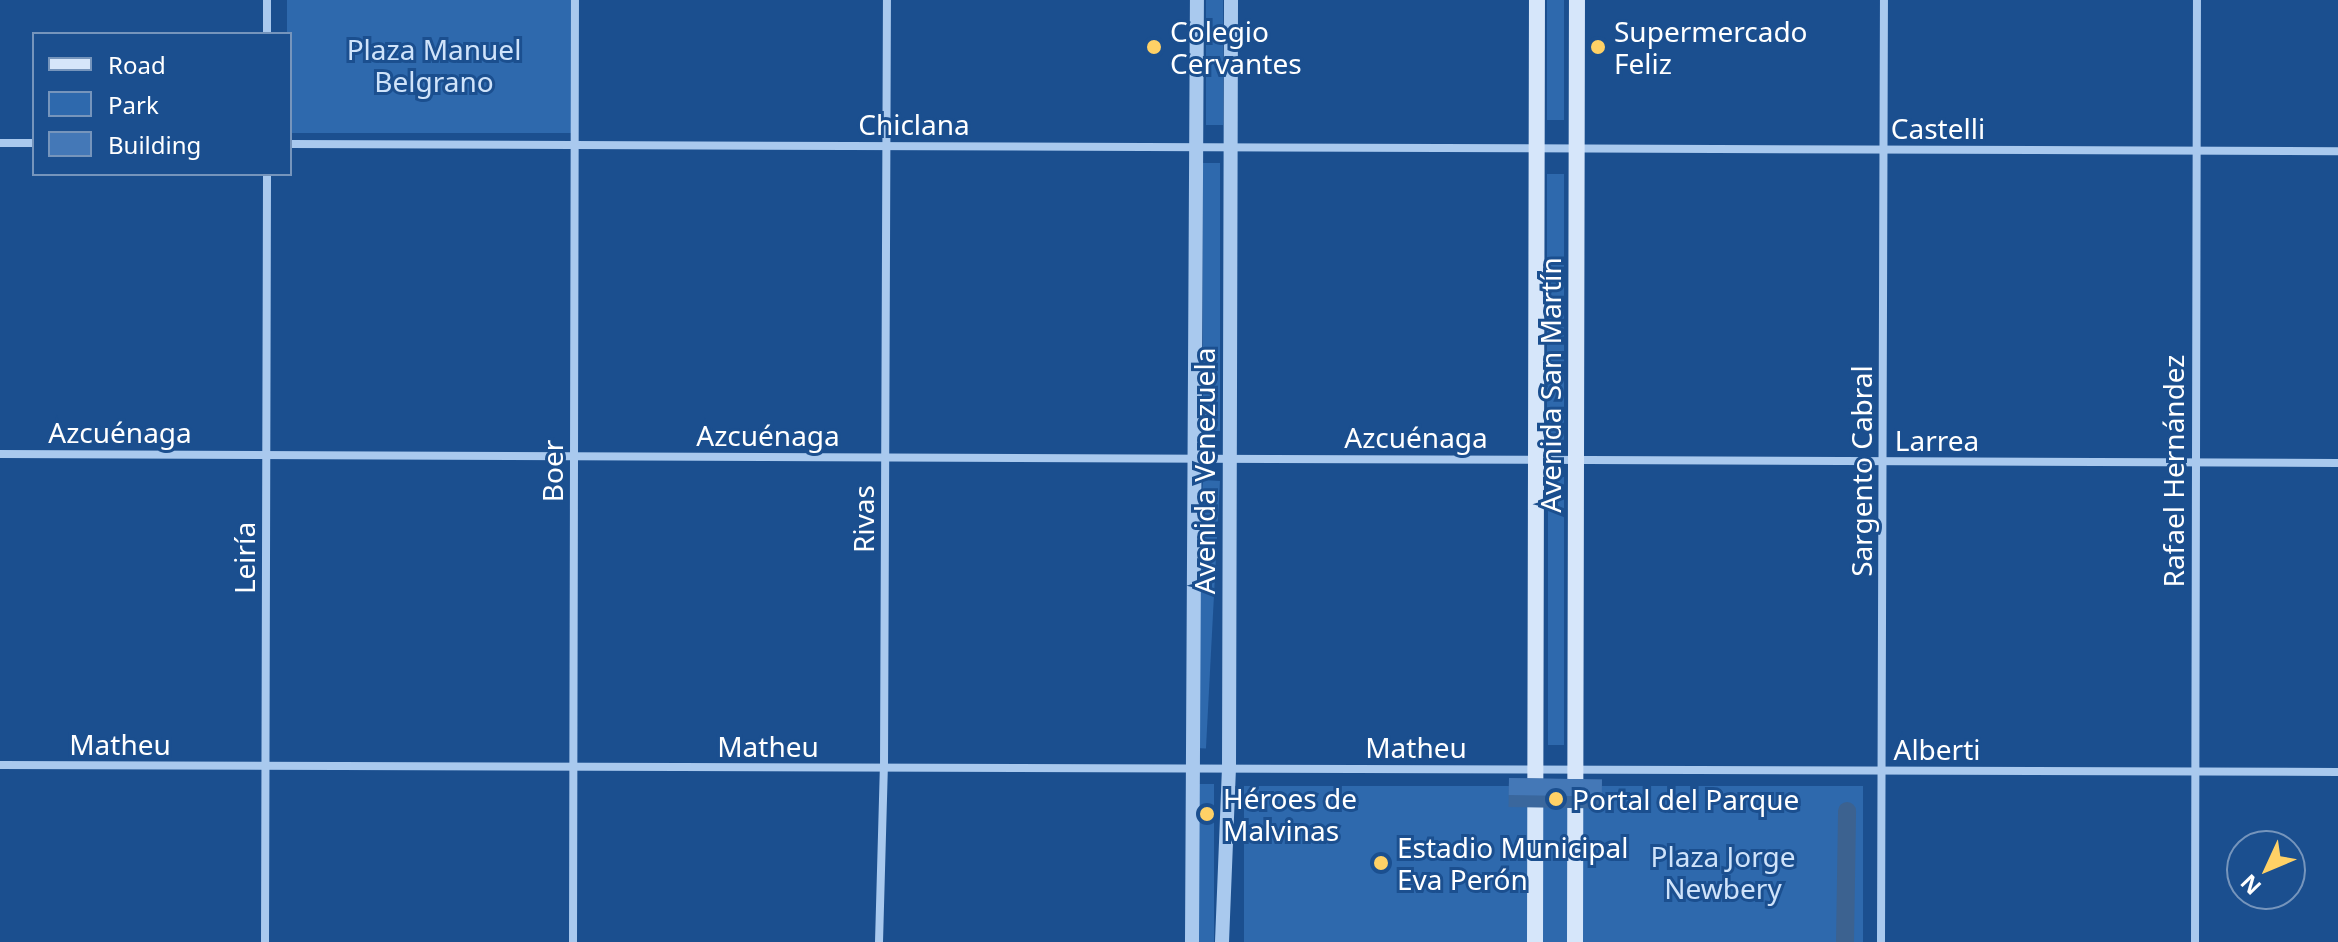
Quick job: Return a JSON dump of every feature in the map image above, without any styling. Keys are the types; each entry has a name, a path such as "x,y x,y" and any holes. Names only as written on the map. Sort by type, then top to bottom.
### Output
{"main road":[{"name":"Avenida San Martín","path":"1535,942 1537,0"},
{"name":"Avenida San Martín","path":"1575,942 1577,0"}],"street":[{"path":"267,0 267,32"},
{"name":"Boer","path":"573,942 575,0"},
{"name":"Rivas","path":"879,942 884,768 887,0"},
{"name":"Avenida Venezuela","path":"1192,942 1197,0"},
{"name":"Avenida Venezuela","path":"1222,942 1229,769 1231,0"},
{"name":"Sargento Cabral","path":"1881,942 1884,0"},
{"name":"Rafael Hernández","path":"2195,942 2197,0"},
{"path":"0,143 32,143"},
{"name":"Chiclana","path":"292,144 1537,148"},
{"name":"Castelli","path":"1537,148 2338,151"},
{"name":"Leiría","path":"265,942 267,176"},
{"name":"Azcuénaga","path":"0,454 1537,460"},
{"name":"Larrea","path":"1537,460 2338,463"},
{"name":"Matheu","path":"0,765 1537,770"},
{"name":"Alberti","path":"1537,770 2338,772"}],"green space":[{"name":"Plaza Manuel Belgrano","path":"287,0 571,0 571,133 292,133 292,32 287,32"},
{"path":"1206,0 1223,0 1223,125 1206,125"},
{"path":"1547,0 1564,0 1564,120 1547,120"},
{"path":"1203,163 1220,163 1220,431 1203,431"},
{"path":"1547,174 1564,174 1564,442 1547,442"},
{"path":"1548,477 1564,477 1564,745 1548,745"},
{"path":"1203,480 1220,481 1206,749 1189,748"},
{"path":"1197,784 1214,784 1214,942 1197,942"},
{"name":"Plaza Jorge Newbery","path":"1244,786 1863,786 1863,942 1244,942"}],"building":[{"path":"1509,778 1602,780 1602,797 1509,795"}],"waterway":[{"path":"1845,942 1847,811"}],"place":[{"name":"Colegio Cervantes","path":"1154,47"},
{"name":"Supermercado Feliz","path":"1598,47"},
{"name":"Portal del Parque","path":"1556,799"},
{"name":"Héroes de Malvinas","path":"1207,814"},
{"name":"Estadio Municipal Eva Perón","path":"1381,863"}]}
